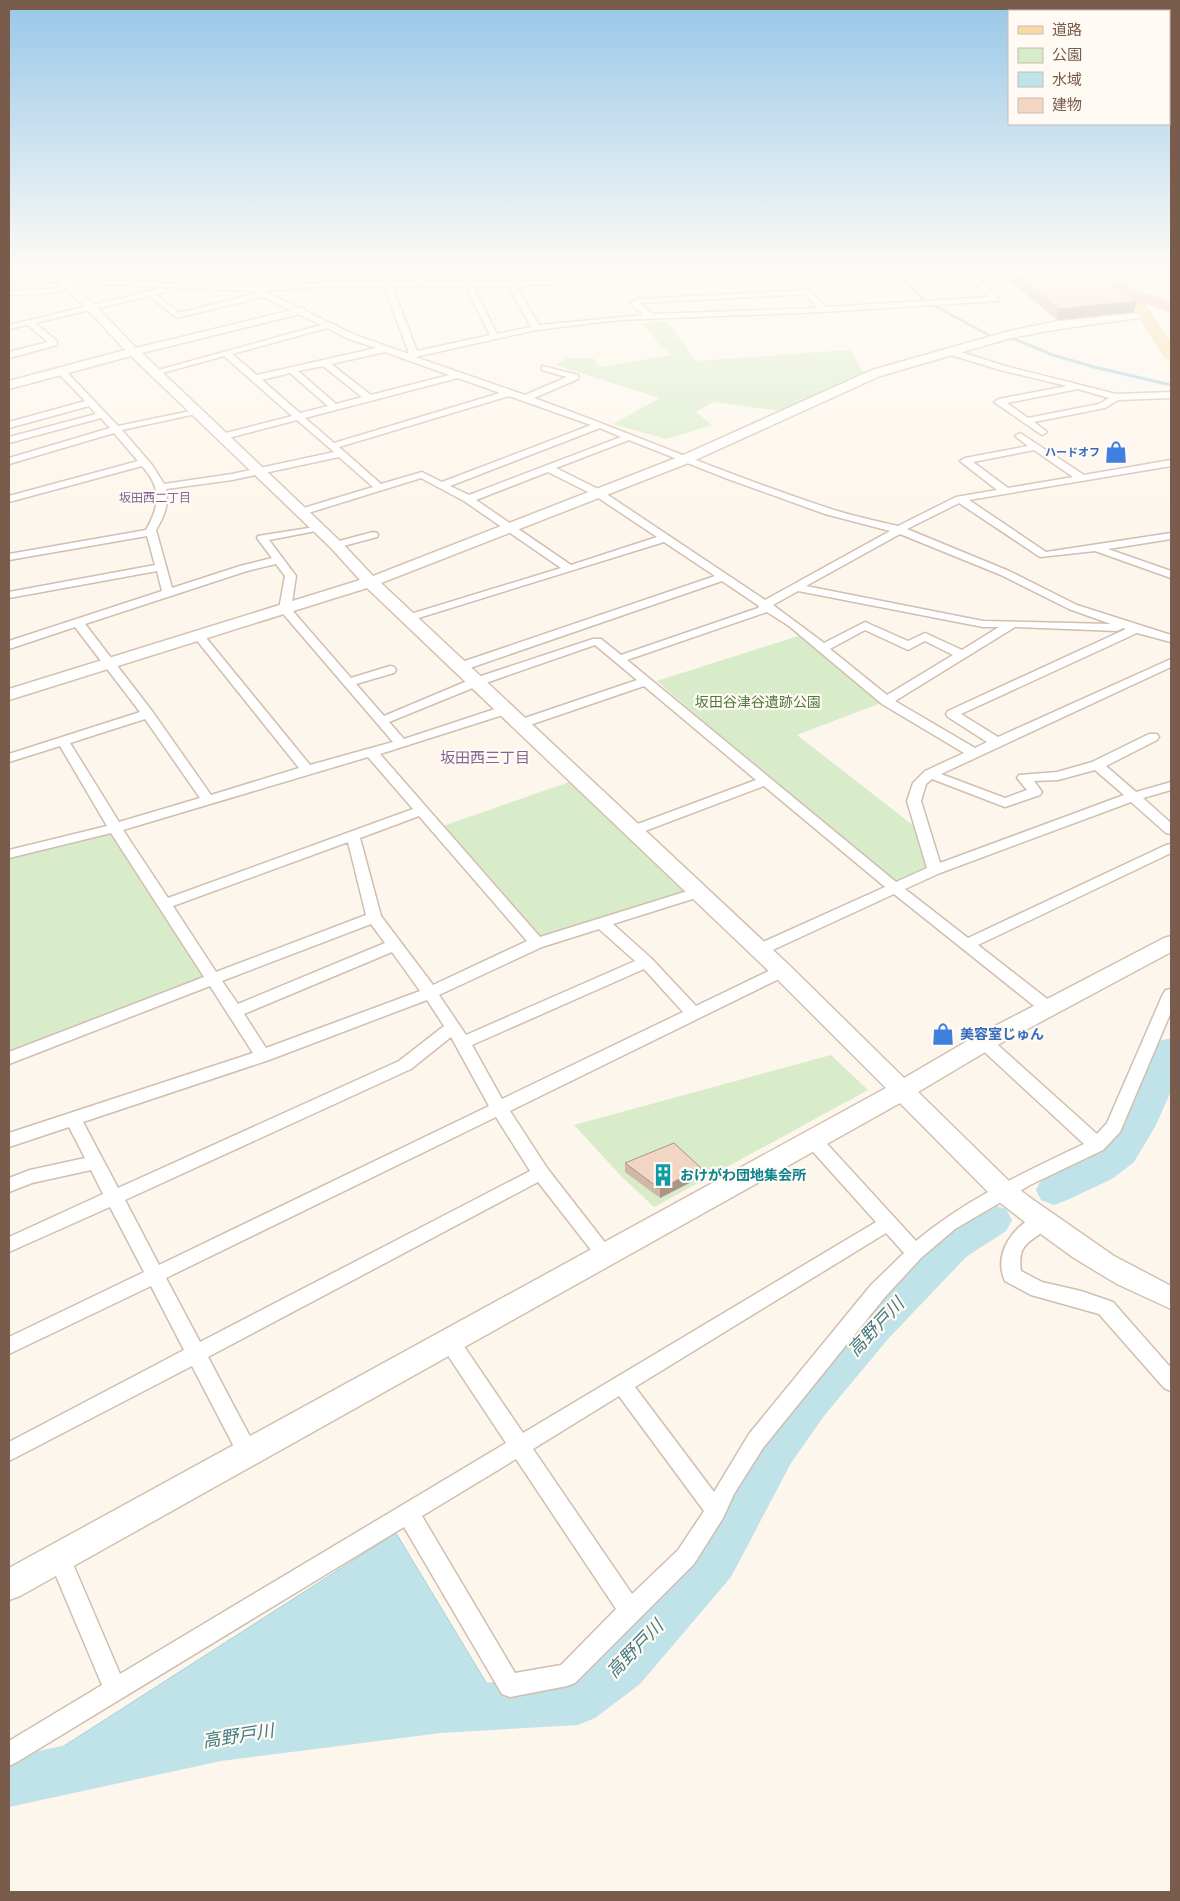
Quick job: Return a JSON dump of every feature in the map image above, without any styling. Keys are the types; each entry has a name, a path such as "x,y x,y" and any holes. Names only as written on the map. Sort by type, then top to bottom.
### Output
{"street":[{"path":"9,386 108,359"},
{"path":"140,359 197,411 221,437 260,471 336,545 370,582 460,668 782,971 1003,1191 1041,1221 1097,1259 1148,1288 1171,1298"},
{"path":"155,372 205,359"},
{"path":"233,359 381,489"},
{"path":"256,378 343,359"},
{"path":"419,359 458,375 600,425 686,460 829,512 900,530 1005,573 1073,607 1171,639"},
{"path":"9,695 370,582 686,460 876,373 927,359"},
{"path":"973,359 1116,397 1171,395"},
{"path":"325,363 369,398"},
{"path":"525,399 575,377 545,368"},
{"path":"291,370 334,407"},
{"path":"61,371 152,471 161,487 162,508 151,530 168,594"},
{"path":"221,437 458,375"},
{"path":"1078,386 999,402 1046,432 1020,436 1080,477"},
{"path":"331,447 508,393"},
{"path":"1026,421 1102,406 1116,397"},
{"path":"9,424 89,402"},
{"path":"9,461 116,430 197,411"},
{"path":"9,440 102,415"},
{"path":"443,485 600,425"},
{"path":"468,499 628,436"},
{"path":"1004,490 966,461 1036,447"},
{"path":"161,487 232,477 340,454"},
{"path":"9,499 144,462"},
{"path":"619,659 763,610 765,605 927,514 960,499 1171,462"},
{"path":"548,468 598,494 666,538 765,605 886,701 974,753"},
{"path":"300,512 422,475 468,499 570,569"},
{"path":"960,499 1044,554 1171,536"},
{"path":"285,608 291,576 262,538 317,528"},
{"path":"9,557 152,532"},
{"path":"336,545 373,535"},
{"path":"408,618 666,538"},
{"path":"1096,548 1171,575"},
{"path":"9,645 244,568 279,560"},
{"path":"9,595 161,567"},
{"path":"460,668 724,577"},
{"path":"798,588 983,624 1066,625 1136,629"},
{"path":"285,608 401,744"},
{"path":"78,623 148,714 208,800"},
{"path":"886,701 1013,624"},
{"path":"822,649 865,625 908,646 925,636 962,655"},
{"path":"996,742 952,714 1136,629"},
{"path":"199,636 308,770"},
{"path":"382,721 476,682 597,640 896,889 1049,1009"},
{"path":"935,870 914,801 920,783 930,774 1171,663"},
{"path":"349,682 390,670"},
{"path":"10,851 115,828 371,752 646,681"},
{"path":"9,758 148,714"},
{"path":"930,774 1005,803 1035,792 1024,778 1058,776 1098,766 1153,737"},
{"path":"63,741 115,828 263,1056"},
{"path":"371,752 537,943"},
{"path":"1098,766 1171,830"},
{"path":"632,831 766,781"},
{"path":"759,950 935,870 1132,797 1171,786"},
{"path":"165,904 421,811"},
{"path":"353,836 374,917 430,993 463,1043 499,1108 541,1173 604,1254"},
{"path":"966,945 1171,848"},
{"path":"9,1140 263,1056 430,993 537,943 698,893"},
{"path":"9,1058 374,917"},
{"path":"601,922 646,962 694,1014"},
{"path":"9,1585 450,1342 604,1254 902,1090 984,1042 1171,943"},
{"path":"234,1012 395,945"},
{"path":"463,1043 646,962"},
{"path":"9,1346 782,971"},
{"path":"408,1513 510,1686 567,1675 686,1557 716,1511 727,1487 756,1441 878,1291 916,1253 949,1224 1003,1191 1097,1145 1114,1126 1171,994"},
{"path":"9,1245 405,1064 452,1028"},
{"path":"984,1042 1097,1145"},
{"path":"73,1119 248,1453"},
{"path":"812,1139 916,1253"},
{"path":"9,1185 30,1177 96,1162"},
{"path":"9,1452 541,1173"},
{"path":"1041,1221 1013,1244 1009,1260 1012,1275 1038,1289 1080,1299 1106,1308 1171,1382"},
{"path":"9,1754 888,1224"},
{"path":"450,1342 630,1611"},
{"path":"621,1384 716,1511"},
{"path":"59,1557 115,1690"}],"green space":[{"path":"566,359 594,359 600,367 649,359 694,359 696,361 728,359 855,359 864,373 780,411 713,402 696,412 712,425 666,439 613,424 660,398 555,365"},
{"name":"坂田谷津谷遺跡公園","path":"804,634 886,701 797,735 923,833 935,870 896,889 657,681"},
{"path":"578,779 697,893 537,943 437,828"},
{"path":"115,828 213,979 9,1058 9,858"},
{"path":"831,1055 868,1090 654,1207 621,1176 574,1125"}],"water":[{"path":"396,1533 490,1689 53,1753"}],"building":[{"name":"おけがわ団地集会所","path":"674,1143 701,1168 660,1189 625,1163"}],"waterway":[{"path":"1066,359 1171,385"},
{"name":"高野戸川","path":"1054,1190 1099,1169 1112,1161 1121,1152 1130,1140 1146,1110 1171,1050"},
{"name":"高野戸川","path":"9,1782 221,1737 441,1709 578,1701 623,1667 715,1561 776,1449 809,1403 874,1327 953,1246 993,1220"}],"place":[{"name":"ハードオフ","path":"1116,452"},
{"name":"美容室じゅん","path":"943,1034"},
{"name":"おけがわ団地集会所","path":"663,1175"}],"district":[{"name":"坂田西二丁目","path":"155,498"},
{"name":"坂田西三丁目","path":"485,758"}]}
